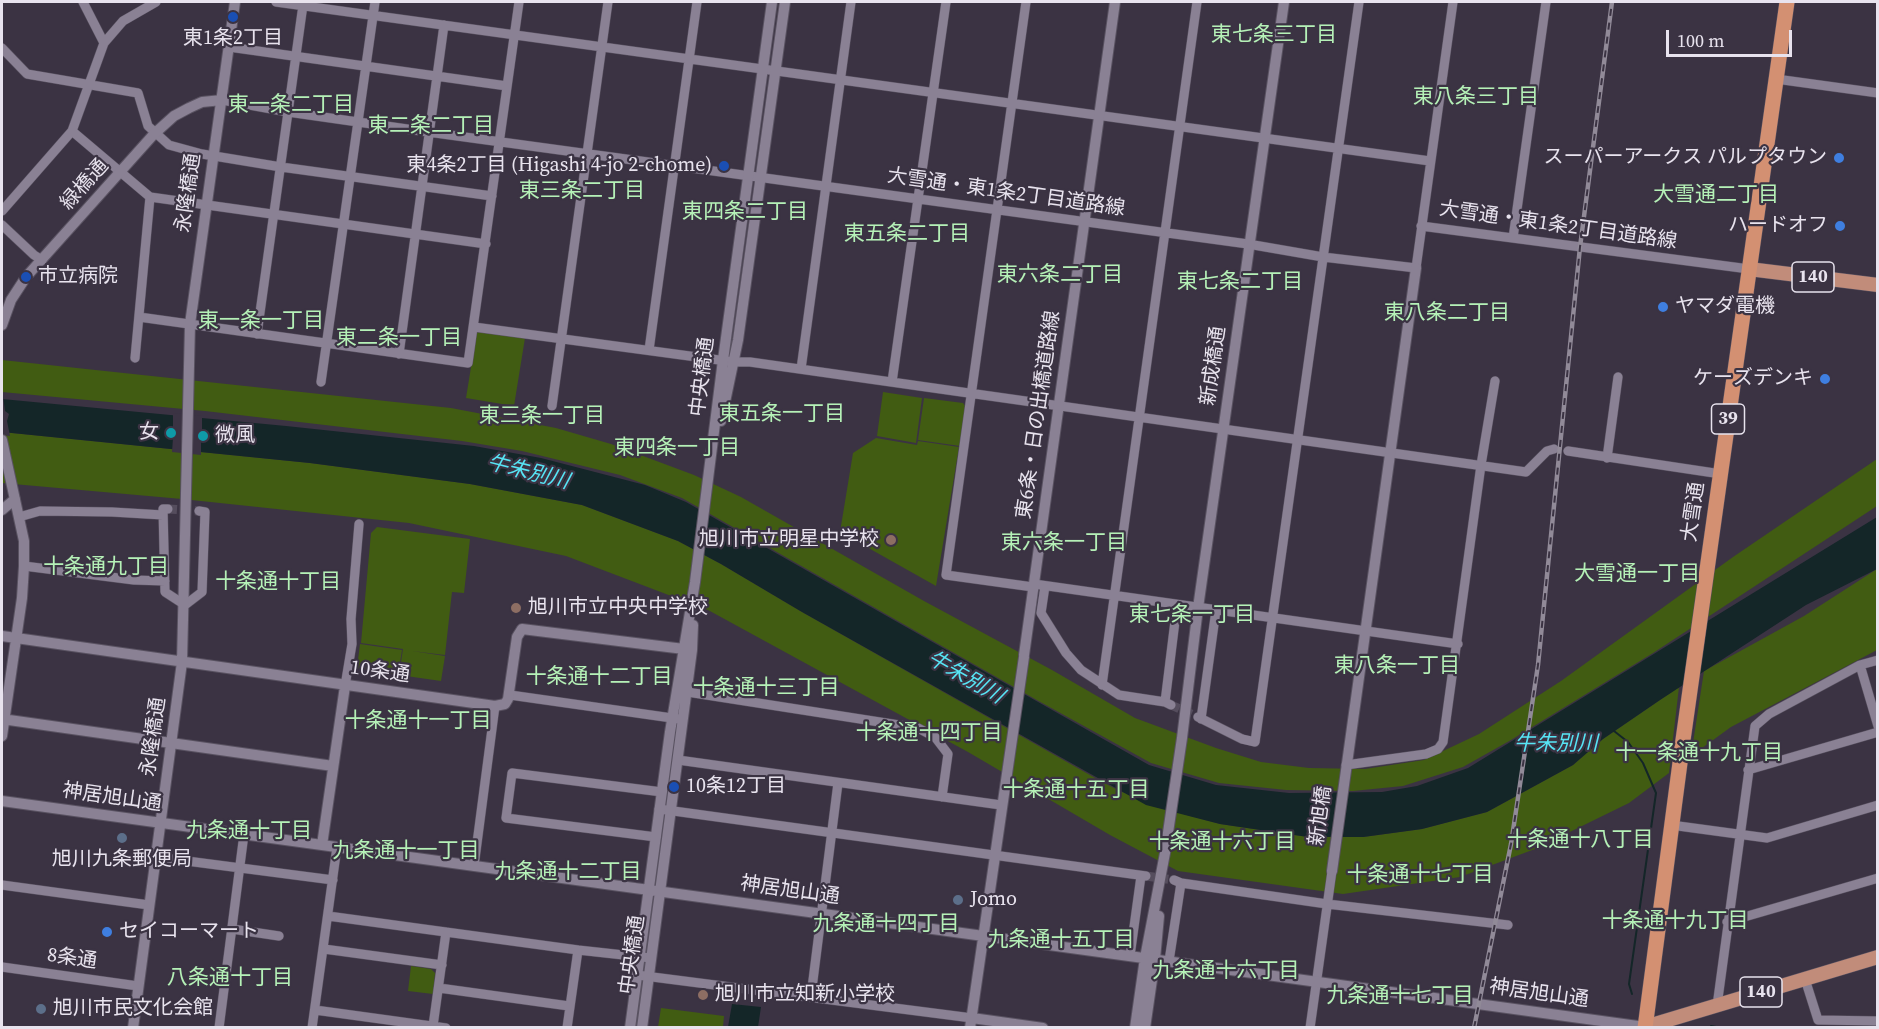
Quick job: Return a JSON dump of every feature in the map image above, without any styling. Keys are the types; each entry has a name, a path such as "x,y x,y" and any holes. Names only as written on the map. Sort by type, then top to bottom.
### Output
{"highway":[{"name":"大雪通","path":"1645,1027 1786,2"}],"main road":[{"name":"140","path":"1749,269 1878,285"},
{"name":"140","path":"1645,1027 1878,957"}],"street":[{"path":"82,2 104,43"},
{"name":"永隆橋通","path":"137,1027 138,986 182,662 190,324 235,2"},
{"path":"276,2 1430,160"},
{"path":"321,382 375,2"},
{"path":"140,317 468,363 519,2"},
{"path":"552,406 608,2"},
{"path":"649,350 697,2"},
{"name":"中央橋通","path":"642,1028 651,958 656,837 678,760 681,691 772,2"},
{"name":"中央橋通","path":"707,485 734,362 785,2"},
{"path":"801,369 851,2"},
{"path":"892,382 946,2"},
{"path":"1026,2 946,575 1458,644"},
{"name":"東6条・日の出橋道路線","path":"1001,805 1037,586 1059,406 1115,2"},
{"path":"1102,685 1197,2"},
{"name":"新成橋通","path":"1150,959 1183,737 1198,608 1248,244 1284,2"},
{"path":"1216,610 1200,718 1242,740 1255,741 1274,619 1359,2"},
{"path":"1421,226 1453,2"},
{"path":"1513,238 1546,2"},
{"path":"2,211 72,131 104,43 123,21 151,3"},
{"path":"257,334 303,5"},
{"path":"399,354 444,25"},
{"path":"229,46 507,86"},
{"path":"2,48 27,74 138,93 148,126 154,134 169,145 213,156 281,167 492,196"},
{"path":"1776,79 1878,93"},
{"name":"大雪通・東1条2丁目道路線","path":"222,100 428,132 1416,268 1421,226 1749,269"},
{"name":"緑橋通","path":"2,325 11,300 26,277 154,134 174,116 189,108 202,102 222,100"},
{"path":"72,131 150,197 486,244"},
{"path":"135,358 150,197"},
{"path":"2,225 42,261"},
{"name":"新旭橋","path":"1332,871 1416,268"},
{"path":"474,327 801,369 1140,419 1526,472 1546,451 1554,449"},
{"path":"1607,458 1618,377"},
{"path":"1346,765 1414,757 1433,752 1441,746 1445,736 1481,465 1495,381"},
{"path":"2,440 7,463 5,475 15,499 24,541 24,566 16,638 2,735"},
{"path":"1568,451 1720,474"},
{"path":"2,510 15,499"},
{"path":"19,517 40,511 166,512 165,592 185,605 201,592 205,512 199,511"},
{"path":"322,845 352,644 351,619 359,524"},
{"path":"24,566 134,580 165,581"},
{"path":"1037,586 1041,613 1066,653 1081,670 1119,695 1168,704 1177,605"},
{"path":"474,866 495,706 505,704 510,695 517,637 522,628 688,649"},
{"name":"10条通","path":"2,636 495,706"},
{"path":"1717,1006 1753,732 1757,722 1860,665 1878,660"},
{"path":"1860,665 1878,726"},
{"path":"681,691 918,728 935,737 948,754 942,797"},
{"path":"510,695 678,719"},
{"path":"3,719 333,766"},
{"name":"中央橋通","path":"630,1028 639,957 654,890 665,810 662,792 678,719"},
{"path":"1748,770 1878,732"},
{"path":"678,760 1001,805 971,1022"},
{"path":"656,837 506,818 512,773 662,792"},
{"path":"810,996 838,783"},
{"name":"神居旭山通","path":"2,801 1645,1027"},
{"path":"1671,825 1767,838 1878,805"},
{"path":"665,810 1144,876 1130,956"},
{"path":"219,1028 244,834"},
{"path":"312,1028 337,847"},
{"path":"156,857 333,880"},
{"path":"1310,1028 1332,871"},
{"path":"1727,922 1878,878"},
{"path":"1169,961 1177,882 1327,904 1508,925"},
{"path":"2,885 150,905"},
{"path":"328,916 651,958"},
{"path":"232,929 279,936"},
{"path":"434,1026 447,932"},
{"path":"324,949 442,965"},
{"path":"567,1028 578,950"},
{"path":"1135,1028 1150,959"},
{"path":"1145,1028 1150,959"},
{"name":"8条通","path":"2,967 138,986"},
{"path":"637,975 810,996 971,1022 1043,1028"},
{"path":"1805,979 1818,1020 1878,1021"},
{"path":"439,988 569,1006"},
{"path":"315,1010 446,1028"}],"green space":[{"path":"477,330 525,338 514,406 466,398"},
{"path":"2,360 451,408 556,428 611,444 694,475 741,497 1135,718 1261,762 1309,768 1365,769 1424,760 1479,734 1561,681 1733,557 1877,459 1877,506 1653,653 1463,767 1403,786 1353,791 1286,790 1219,783 1151,763 682,498 620,475 522,451 462,441 205,411 2,392"},
{"path":"883,392 922,398 916,443 877,436"},
{"path":"924,398 963,403 965,406 960,446 918,440"},
{"path":"2,432 310,463 470,484 582,505 678,541 1122,792 1220,824 1308,837 1363,837 1422,829 1487,812 1573,765 1603,739 1679,687 1669,773 1629,803 1535,849 1460,877 1343,894 1178,871 1110,835 968,752 708,610 566,556 409,523 2,483"},
{"path":"876,438 917,445 918,441 959,447 936,586 840,532 853,453"},
{"path":"377,527 470,539 464,593 452,592 445,655 412,651 445,656 441,681 399,675 403,649 361,643 371,533"},
{"path":"1877,569 1877,650 1731,727 1691,756 1704,671 1804,616"},
{"path":"360,644 402,650 398,675 357,668"},
{"path":"411,966 431,969 435,973 433,994 408,991"},
{"path":"661,1008 724,1016 723,1027 658,1027"}],"water":[{"name":"牛朱別川","path":"2,399 474,446 541,458 645,485 686,502 1149,765 1216,785 1289,793 1382,792 1417,786 1468,768 1877,517 1877,569 1806,605 1603,739 1573,765 1487,812 1422,829 1363,837 1308,837 1220,824 1146,805 678,541 582,505 470,484 310,463 2,432"},
{"path":"732,1004 761,1007 758,1027 728,1027"}],"pier":[{"path":"2,396 5,411 9,414 7,421 10,436 2,435"},
{"path":"173,413 202,416 202,431 206,436 201,440 201,455 172,452 173,438 168,433 173,428"}],"waterway":[{"path":"1614,731 1628,742 1643,763 1656,793 1629,984 1632,994"},
{"path":"1711,1026 1721,1028"}],"tunnel":[{"path":"168,509 199,511"},
{"path":"1171,705 1198,717"},
{"path":"1146,876 1174,880"}],"railway":[{"path":"1474,1028 1511,844 1538,665 1580,247 1612,2"}],"place":[{"name":"東1条2丁目","path":"233,17"},
{"name":"スーパーアークス パルプタウン","path":"1839,158"},
{"name":"東4条2丁目 (Higashi 4-jo 2-chome)","path":"724,166"},
{"name":"ハードオフ","path":"1840,226"},
{"name":"市立病院","path":"26,277"},
{"name":"ヤマダ電機","path":"1663,307"},
{"name":"ケーズデンキ","path":"1825,379"},
{"name":"女","path":"171,433"},
{"name":"微風","path":"203,436"},
{"name":"旭川市立明星中学校","path":"891,540"},
{"name":"旭川市立中央中学校","path":"516,608"},
{"name":"10条12丁目","path":"674,787"},
{"name":"旭川九条郵便局","path":"122,838"},
{"name":"Jomo","path":"958,900"},
{"name":"セイコーマート","path":"107,932"},
{"name":"旭川市立知新小学校","path":"703,995"},
{"name":"旭川市民文化会館","path":"41,1009"}],"district":[{"name":"東七条三丁目","path":"1274,36"},
{"name":"東八条三丁目","path":"1476,98"},
{"name":"東一条二丁目","path":"291,106"},
{"name":"東二条二丁目","path":"431,127"},
{"name":"東三条二丁目","path":"582,192"},
{"name":"大雪通二丁目","path":"1716,196"},
{"name":"東四条二丁目","path":"745,213"},
{"name":"東五条二丁目","path":"907,235"},
{"name":"東六条二丁目","path":"1060,276"},
{"name":"東七条二丁目","path":"1240,283"},
{"name":"東八条二丁目","path":"1447,314"},
{"name":"東一条一丁目","path":"261,322"},
{"name":"東二条一丁目","path":"399,339"},
{"name":"東五条一丁目","path":"782,415"},
{"name":"東三条一丁目","path":"542,417"},
{"name":"東四条一丁目","path":"677,449"},
{"name":"東六条一丁目","path":"1064,544"},
{"name":"十条通九丁目","path":"106,568"},
{"name":"大雪通一丁目","path":"1637,575"},
{"name":"十条通十丁目","path":"278,583"},
{"name":"東七条一丁目","path":"1192,616"},
{"name":"東八条一丁目","path":"1397,667"},
{"name":"十条通十二丁目","path":"599,678"},
{"name":"十条通十三丁目","path":"766,689"},
{"name":"十条通十一丁目","path":"418,722"},
{"name":"十条通十四丁目","path":"929,734"},
{"name":"十一条通十九丁目","path":"1699,754"},
{"name":"十条通十五丁目","path":"1076,791"},
{"name":"九条通十丁目","path":"249,832"},
{"name":"十条通十八丁目","path":"1580,841"},
{"name":"十条通十六丁目","path":"1222,843"},
{"name":"九条通十一丁目","path":"406,852"},
{"name":"九条通十二丁目","path":"568,873"},
{"name":"十条通十七丁目","path":"1420,876"},
{"name":"十条通十九丁目","path":"1675,922"},
{"name":"九条通十四丁目","path":"886,925"},
{"name":"九条通十五丁目","path":"1061,941"},
{"name":"九条通十六丁目","path":"1226,972"},
{"name":"八条通十丁目","path":"230,979"},
{"name":"九条通十七丁目","path":"1400,997"}]}
